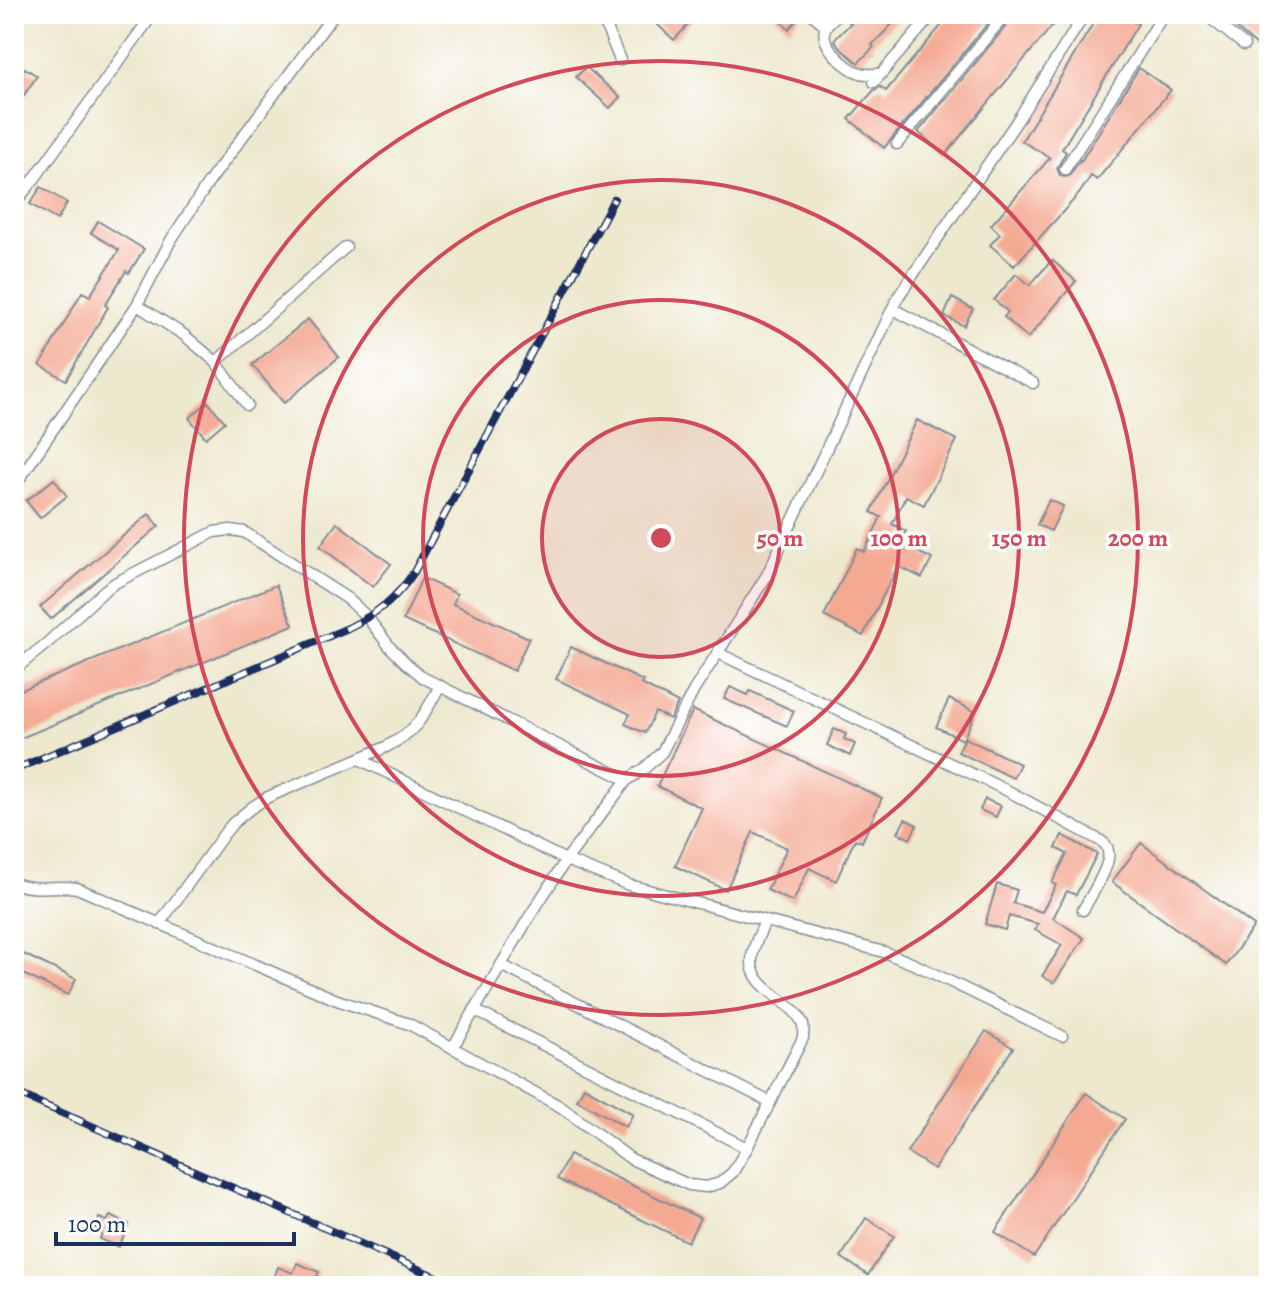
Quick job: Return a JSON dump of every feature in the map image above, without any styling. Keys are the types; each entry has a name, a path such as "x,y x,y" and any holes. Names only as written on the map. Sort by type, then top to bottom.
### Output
{"lane":[{"path":"14,204 153,14"},
{"path":"14,487 137,305 171,240 209,182 334,14"},
{"path":"601,14 620,60"},
{"path":"812,14 826,26"},
{"path":"838,14 826,26 824,36 827,44 851,69 878,78 933,14"},
{"path":"897,144 1006,14"},
{"path":"453,1047 566,860 627,780 662,752 694,690 767,575 893,309 916,269 1017,121 1085,14"},
{"path":"1065,169 1164,14"},
{"path":"1205,14 1244,45"},
{"path":"216,362 346,247"},
{"path":"137,305 184,335 216,362 247,405"},
{"path":"893,309 1033,383"},
{"path":"14,670 115,583 214,532 244,532 348,599 367,617 390,647 424,678 627,780"},
{"path":"718,653 1010,792 1101,841 1107,846 1107,866 1083,910"},
{"path":"159,924 233,823 268,797 404,738 418,725 440,686"},
{"path":"359,759 566,860 629,885 884,952 1062,1036"},
{"path":"14,883 40,889 62,886 77,888 337,1000 409,1024 561,1107 631,1159 689,1185 706,1187 720,1183 733,1172 803,1038 803,1025 793,1011 756,976 751,965 753,949 765,921"},
{"path":"501,965 770,1102"},
{"path":"474,1010 747,1148"}],"building":[{"path":"646,14 698,14 674,40"},
{"path":"773,14 802,14 789,29"},
{"path":"855,14 902,14 858,63 834,40 851,23 848,21"},
{"path":"951,14 996,14 884,148 849,119 874,90 881,87 886,91"},
{"path":"1014,14 1062,14 945,155 918,132"},
{"path":"1099,14 1137,14 1133,21 1138,24 1062,149 1066,152 1057,168 1060,175 1069,176 1081,161 1139,68 1171,90 1097,180 1091,176 1079,194 1014,266 990,245 1000,234 991,225 1050,158 1022,141"},
{"path":"1249,14 1269,31 1269,56 1236,28"},
{"path":"586,67 620,97 610,108 576,77"},
{"path":"25,68 37,76 14,110 14,84"},
{"path":"41,187 67,203 57,220 30,204"},
{"path":"98,221 144,249 105,305 108,307 66,380 40,365 82,292 90,296 119,250 91,233"},
{"path":"1052,260 1076,281 1028,338 1004,317 1008,312 994,300 1016,274 1030,285"},
{"path":"952,298 973,309 964,326 944,316"},
{"path":"308,319 339,357 284,403 252,365"},
{"path":"208,402 225,422 206,438 189,418"},
{"path":"917,420 957,440 924,505 906,496 892,524 906,531 900,543 932,559 922,578 898,566 863,636 824,616 857,548 864,552 881,517 871,512"},
{"path":"54,479 67,496 40,518 26,501"},
{"path":"1049,500 1063,506 1051,531 1037,525"},
{"path":"149,514 159,526 51,619 40,607"},
{"path":"337,523 391,564 373,587 320,546"},
{"path":"422,578 457,594 453,604 529,638 514,671 403,620"},
{"path":"276,585 293,625 14,741 14,693"},
{"path":"571,647 643,681 641,684 678,703 670,719 655,712 645,733 625,724 630,714 556,679"},
{"path":"730,687 748,695 750,691 794,711 787,726 724,699"},
{"path":"949,699 976,712 963,740 936,727"},
{"path":"693,710 882,798 862,842 855,839 836,881 809,868 793,902 767,890 787,848 753,832 726,890 675,866 702,808 657,786"},
{"path":"834,729 846,734 844,739 855,744 850,756 827,745"},
{"path":"965,738 1020,764 1013,778 958,752"},
{"path":"985,799 1001,806 996,817 980,810"},
{"path":"905,819 917,825 910,839 898,833"},
{"path":"1062,835 1097,854 1076,895 1067,891 1053,918 1084,938 1054,983 1042,976 1062,945 1035,930 1038,924 1009,916 1005,930 985,924 997,884 1017,890 1013,903 1042,912 1067,854 1056,848"},
{"path":"1141,843 1254,926 1226,965 1112,882"},
{"path":"19,952 76,979 68,995 14,970"},
{"path":"986,1031 1013,1048 934,1169 907,1152"},
{"path":"584,1087 633,1114 626,1127 577,1100"},
{"path":"1086,1093 1125,1119 1034,1257 995,1232"},
{"path":"569,1155 700,1218 688,1242 557,1179"},
{"path":"110,1216 129,1224 119,1247 100,1239 102,1233 95,1230 99,1218 107,1221"},
{"path":"866,1218 894,1236 868,1275 841,1257"},
{"path":"297,1263 319,1272 313,1286 290,1280 288,1286 270,1286 278,1267 293,1273"}],"railway":[{"path":"14,770 348,628 377,611 393,597 414,572 614,199"},
{"path":"14,1092 457,1286"}]}
